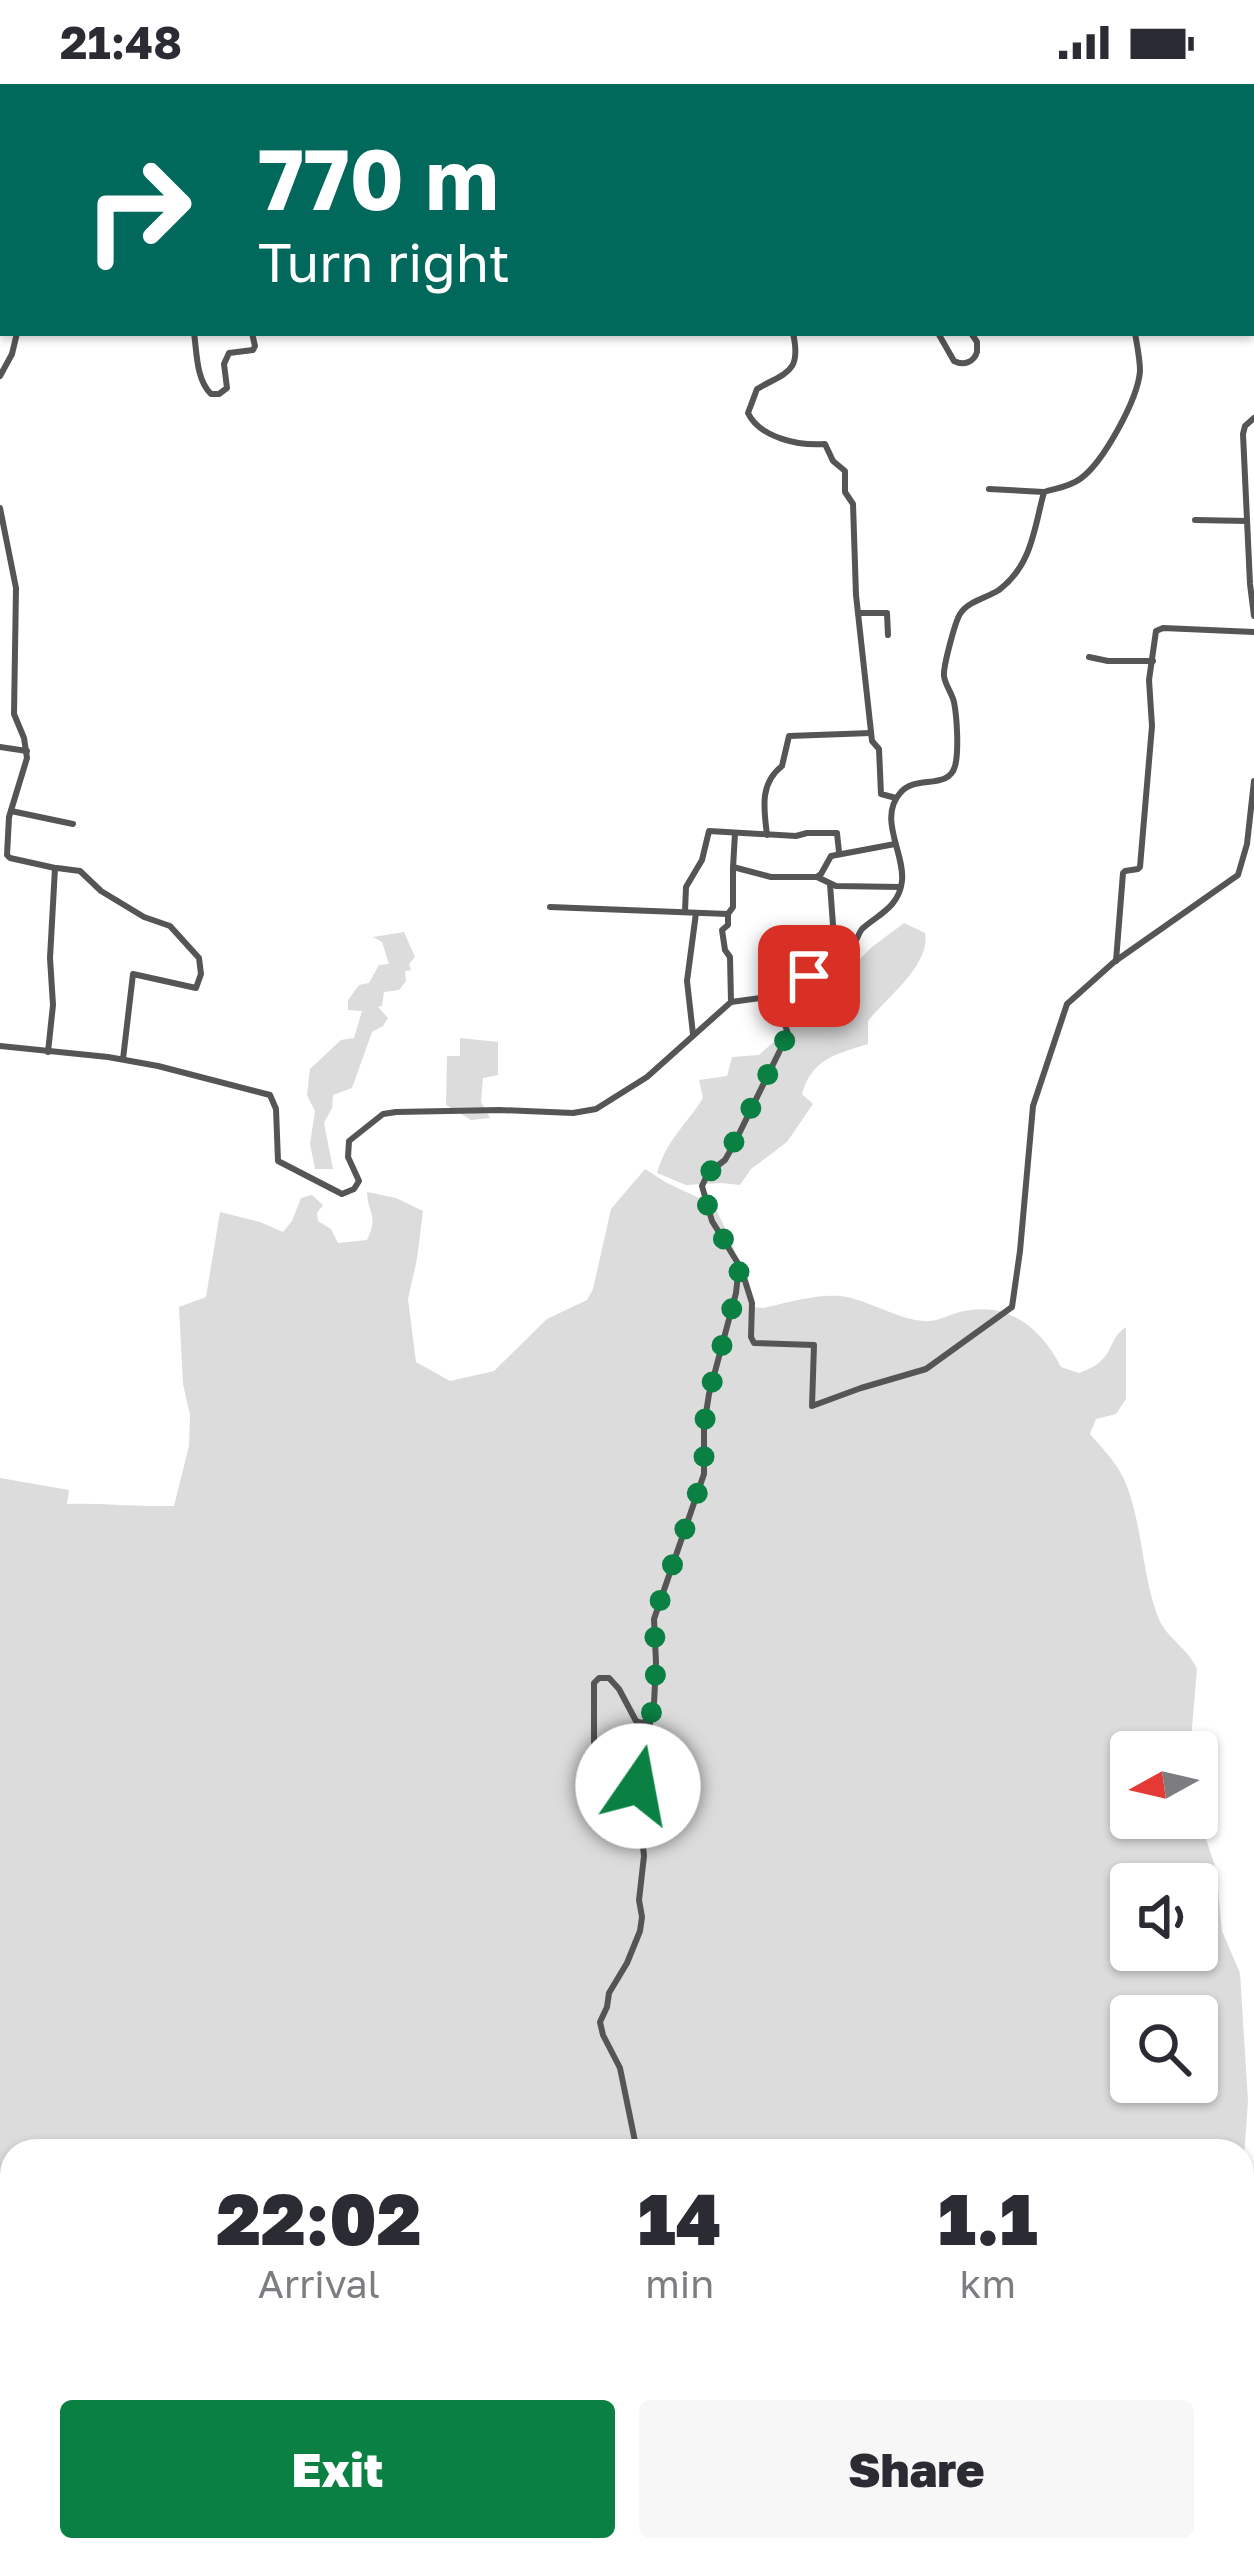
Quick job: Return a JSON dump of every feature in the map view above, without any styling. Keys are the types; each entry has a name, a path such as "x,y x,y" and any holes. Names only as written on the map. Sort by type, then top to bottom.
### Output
{"street":[{"path":"0,376 16,336"},
{"path":"194,336 204,387 219,394 226,388 224,364 229,353 254,350 253,336"},
{"path":"794,336 797,357 790,371 757,389 748,413 755,427 795,444 825,444 832,461 845,471 845,492 853,504 858,614 872,741 880,749 881,794 896,798"},
{"path":"940,336 954,361 963,364 977,352 973,336"},
{"path":"989,490 1044,492 1082,478 1134,396 1140,372 1135,336"},
{"path":"1254,418 1243,434 1254,616"},
{"path":"0,1046 123,1059 270,1095 276,1109 278,1161 342,1193 354,1190 359,1178 347,1157 349,1141 384,1113 592,1111 646,1077 731,1002 776,996 853,946 862,929 884,914 902,881 891,820 896,798 906,787 945,779 956,763 955,706 944,679 961,613 1000,589 1019,568 1030,551 1044,492"},
{"path":"0,508 16,588 14,714 27,751 11,811 8,858 80,871 100,891 167,925 199,958 196,988 134,974 123,1059"},
{"path":"1195,520 1247,521"},
{"path":"858,614 887,613 888,635"},
{"path":"1116,961 1123,872 1140,866 1155,634 1160,628 1254,632"},
{"path":"1089,657 1153,661"},
{"path":"767,835 763,796 782,766 789,736 871,733"},
{"path":"0,747 27,751"},
{"path":"776,996 788,1034 725,1160 708,1173 702,1186 712,1221 740,1265 752,1303 754,1343 814,1345 812,1406 926,1369 1010,1310 1033,1106 1066,1004 1116,961 1238,875 1247,844 1254,781"},
{"path":"11,811 73,824"},
{"path":"685,912 686,887 702,860 709,831 838,833 839,853"},
{"path":"731,1002 730,957 722,932 733,907 735,833"},
{"path":"817,877 830,857 839,853 895,844"},
{"path":"48,1052 55,868"},
{"path":"733,868 771,877 817,877 841,886 900,887"},
{"path":"830,884 831,962"},
{"path":"550,907 728,914"},
{"path":"694,1036 687,988 697,913"},
{"path":"635,2139 620,2068 600,2023 642,1922 639,1900 644,1856 637,1791 649,1757 654,1618 704,1474 709,1394 740,1265"},
{"path":"594,1742 594,1683 599,1678 609,1678 636,1721 650,1720"}],"shaded area":[{"path":"904,923 925,933 915,969 868,1021 868,1044 827,1059 812,1072 802,1094 813,1104 787,1142 751,1169 740,1185 686,1185 657,1173 671,1142 703,1098 699,1080 727,1076 732,1057 759,1055 795,1023 825,1011 839,979"},
{"path":"404,932 415,957 409,964 411,970 405,971 406,981 399,990 384,992 378,1007 388,1018 372,1032 352,1088 333,1095 324,1123 333,1169 315,1169 310,1144 315,1111 307,1095 310,1069 341,1040 354,1038 362,1011 348,1010 348,1000 359,985 369,983 379,965 389,964 382,942 373,937"},
{"path":"460,1038 498,1042 498,1075 483,1078 481,1102 490,1118 471,1120 446,1105 447,1056 460,1056"},
{"path":"645,1169 714,1205 732,1243 752,1307 837,1296 928,1321 964,1311 996,1310 1034,1330 1061,1367 1079,1373 1099,1362 1126,1327 1126,1399 1116,1414 1096,1419 1090,1434 1124,1479 1158,1617 1197,1669 1192,1731 1110,1731 1110,1839 1206,1839 1214,1863 1110,1863 1110,1971 1218,1971 1218,1890 1222,1931 1240,1973 1248,2101 1245,2139 0,2139 0,1478 69,1490 67,1504 174,1506 189,1446 190,1415 183,1384 179,1307 206,1297 220,1212 283,1232 301,1198 312,1195 323,1205 318,1221 331,1229 338,1243 367,1240 373,1220 367,1192 396,1198 423,1211 408,1299 416,1362 450,1381 494,1371 547,1319 587,1300 611,1209"}],"route":[{"path":"638,1786 649,1757 654,1618 704,1474 709,1394 740,1265 712,1221 702,1186 708,1173 725,1160 788,1034 776,996 809,976"}]}
